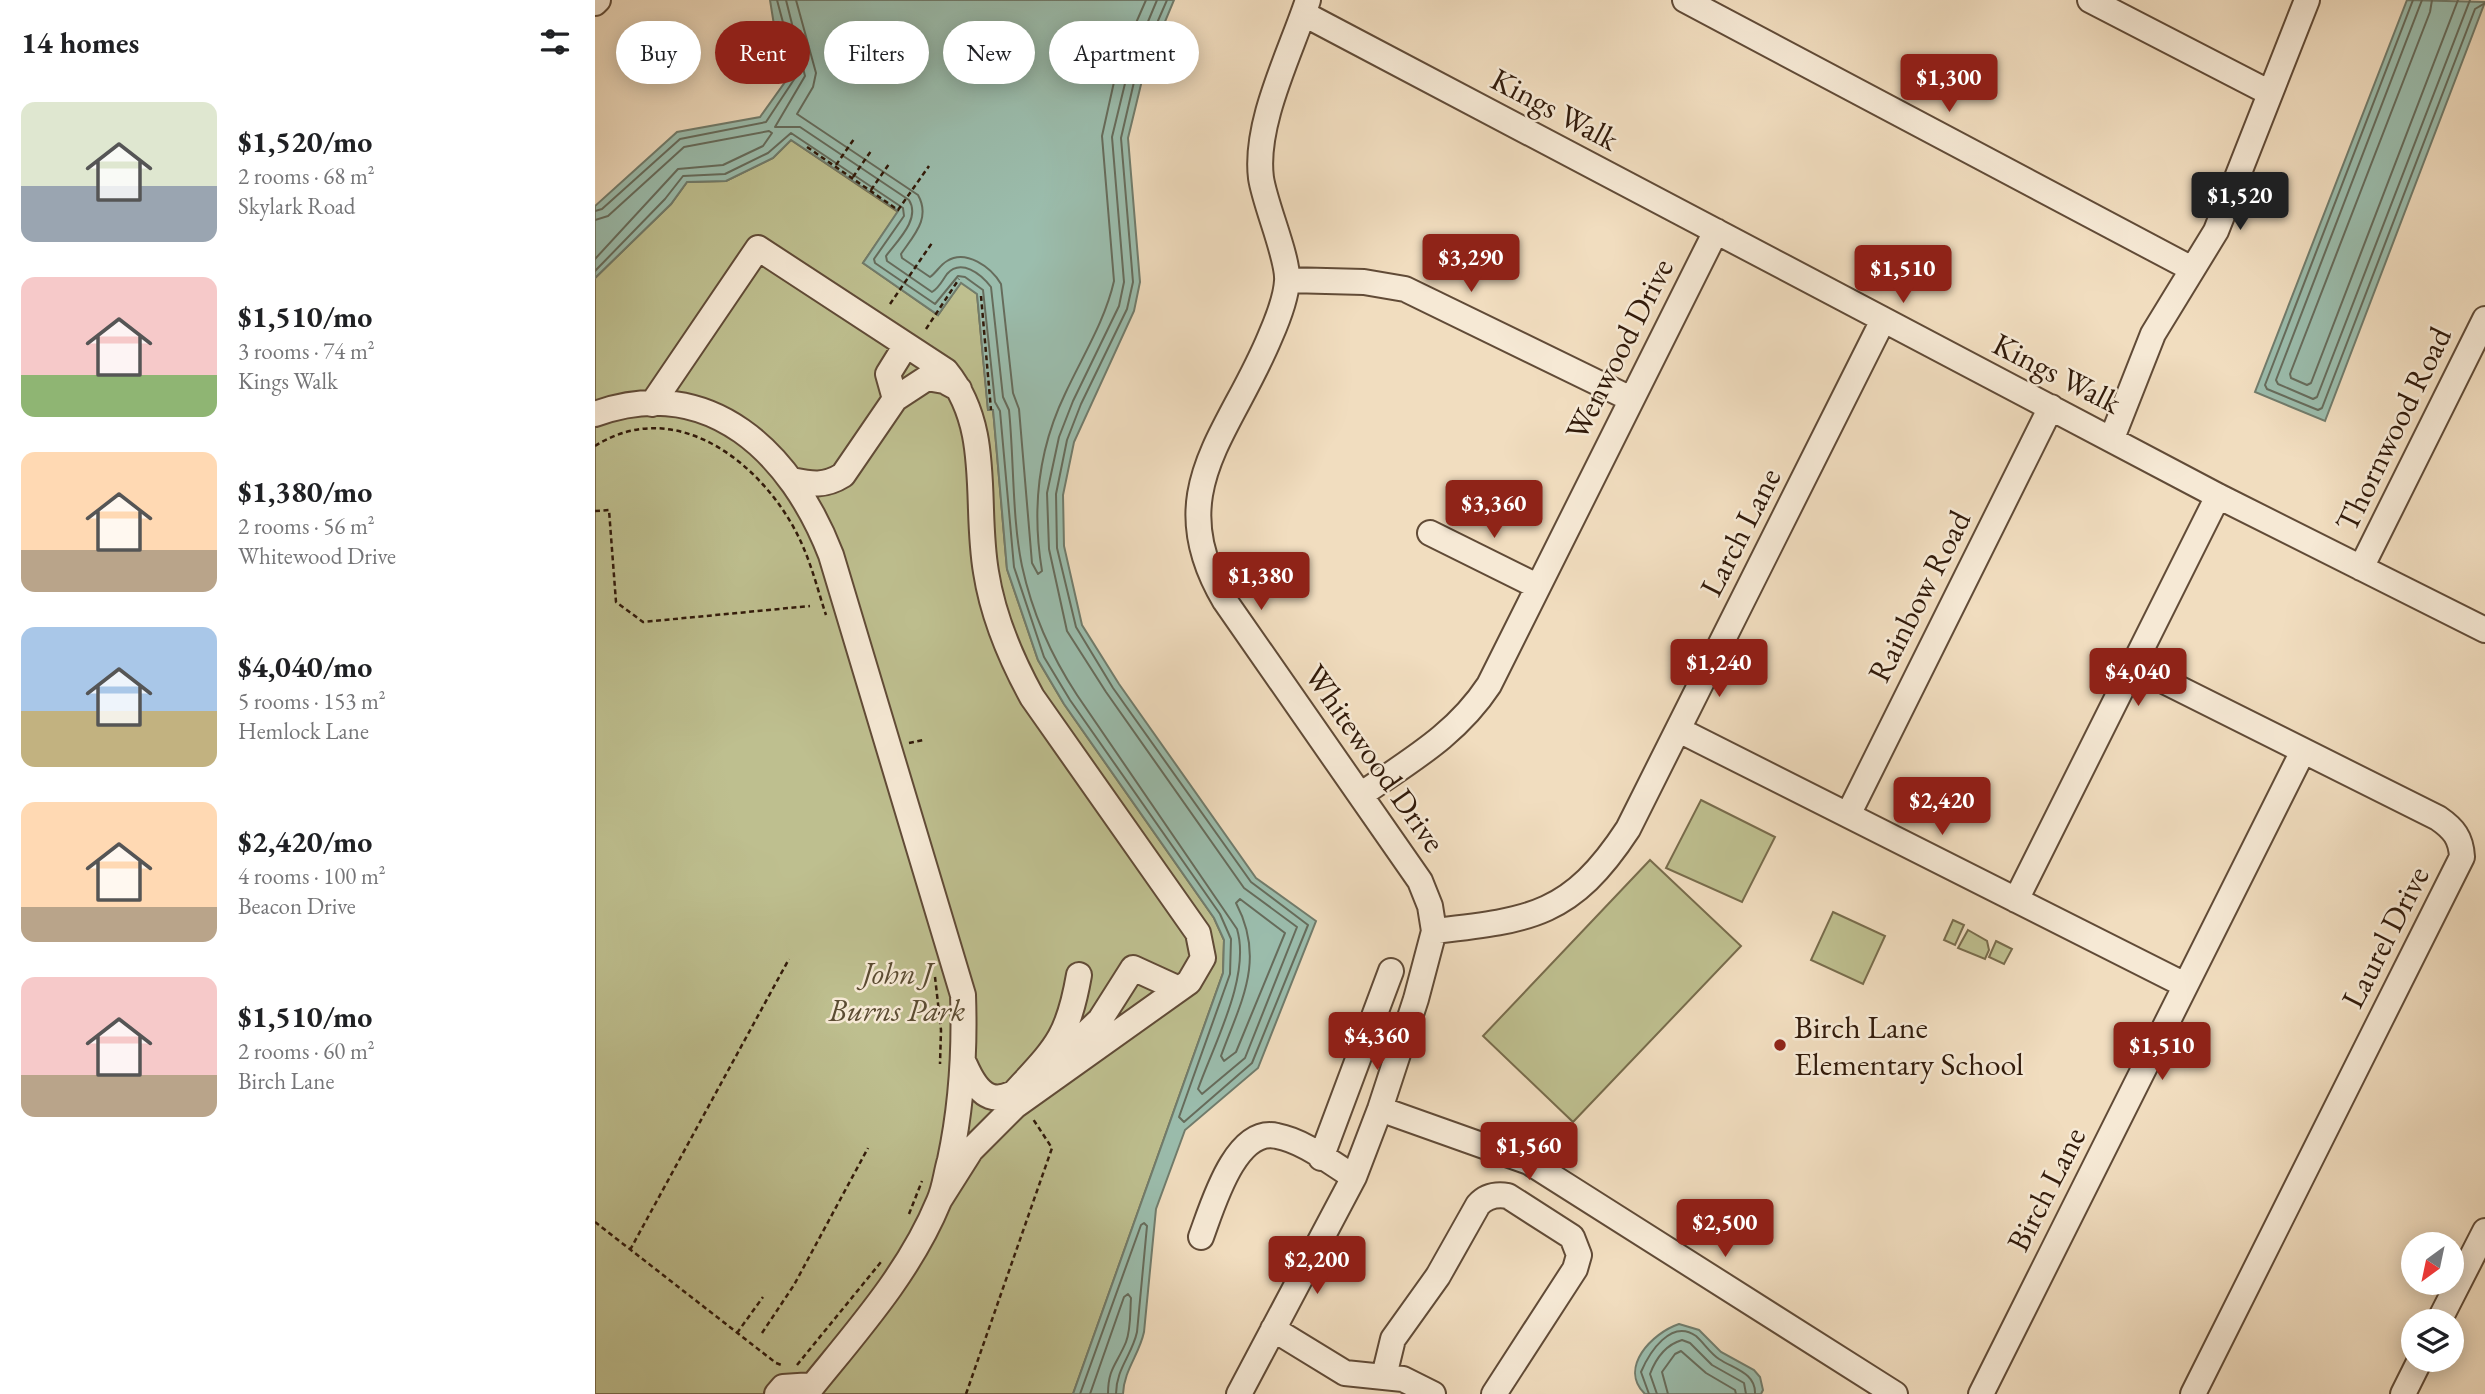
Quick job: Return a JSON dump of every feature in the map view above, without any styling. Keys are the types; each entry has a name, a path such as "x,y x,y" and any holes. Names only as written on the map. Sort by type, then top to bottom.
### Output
{"street":[{"path":"1685,0 2192,269"},
{"path":"2090,0 2270,93"},
{"path":"2112,438 2153,334 2216,231 2307,0"},
{"path":"1306,7 1275,96 1261,155 1263,187 1287,280 1364,282 1405,289 1630,400"},
{"name":"Kings Walk","path":"1306,7 1716,232 2218,496 2485,630"},
{"name":"Wenwood Drive","path":"1362,794 1440,740 1470,713 1489,685 1716,232"},
{"path":"652,404 758,248 946,370 962,391 975,422 985,570 1007,648 1032,698 1198,933 1203,958 1189,982 1016,1101 975,1123 958,1123"},
{"name":"Whitewood Drive","path":"1239,1394 1354,1177 1380,1109 1416,999 1434,931 1430,906 1420,881 1362,794 1225,601 1211,577 1198,538 1197,503 1207,465 1264,352 1287,280"},
{"name":"Thornwood Road","path":"2361,568 2485,319"},
{"name":"Larch Lane","path":"1434,931 1496,924 1536,914 1573,894 1590,881 1628,829 1883,320"},
{"path":"895,399 888,374 906,345"},
{"path":"791,480 819,485 832,482 843,475 895,399 927,378 944,381 962,391"},
{"path":"595,414 619,405 666,402 709,411 752,437 791,480 817,520 831,555 963,995 965,1066 958,1123 940,1199"},
{"name":"Rainbow Road","path":"1847,815 2051,407"},
{"path":"2017,900 2218,496"},
{"path":"1430,533 1537,586"},
{"name":"Laurel Drive","path":"2134,666 2438,818 2450,826 2461,841 2462,857 2193,1394"},
{"path":"1679,730 2185,985"},
{"name":"Birch Lane","path":"1981,1394 2303,751"},
{"path":"777,1394 783,1387 810,1390 911,1259 940,1199 971,1150 1016,1101 1100,1020 1133,968 1179,989"},
{"path":"1321,1158 1391,971"},
{"path":"1016,1101 1066,1030 1079,975"},
{"path":"965,1066 973,1083 982,1093 1016,1101"},
{"path":"1380,1109 1529,1163 1895,1394"},
{"path":"1201,1237 1226,1171 1246,1147 1262,1137 1275,1135 1354,1177"},
{"path":"1384,1376 1393,1339 1438,1276 1478,1205 1483,1199 1508,1196 1572,1237 1579,1255 1575,1269 1494,1394"},
{"path":"2445,1309 2485,1231"},
{"path":"1273,1329 1345,1373 1403,1379 1433,1394"},
{"path":"2403,1394 2414,1372"}],"path":[{"path":"835,166 854,139"},
{"path":"807,147 898,210 929,166"},
{"path":"852,178 871,151"},
{"path":"870,191 889,164"},
{"path":"890,304 932,243"},
{"path":"926,329 959,279"},
{"path":"981,296 991,410"},
{"path":"595,446 608,437 654,427 691,434 751,469 772,495 804,548 826,616"},
{"path":"595,511 609,510 616,602 642,622 810,606"},
{"path":"899,746 923,740"},
{"path":"630,1250 789,959"},
{"path":"933,966 941,1030 940,1075"},
{"path":"966,1394 1052,1148 1016,1101"},
{"path":"762,1334 794,1285 868,1148"},
{"path":"907,1218 926,1170"},
{"path":"595,1222 776,1363 788,1368 800,1363 887,1253"},
{"path":"737,1333 763,1297"}],"green space":[{"name":"John J Burns Park","path":"791,140 898,212 863,263 938,315 961,282 977,294 988,410 993,410 1007,569 1038,660 1064,704 1214,918 1224,940 1223,973 1073,1394 595,1394 595,278 671,204 687,182 726,181 773,158"},
{"path":"1701,800 1775,837 1742,902 1666,868"},
{"path":"1650,860 1741,946 1573,1122 1483,1036"},
{"path":"1833,912 1885,936 1863,984 1811,960"},
{"path":"1953,920 1964,925 1955,945 1944,940"},
{"path":"1968,930 1987,941 1989,950 1985,959 1958,948"},
{"path":"1996,941 2012,949 2004,964 1989,957"}],"water":[{"path":"770,0 1174,0 1165,21 1049,21 1049,84 1141,84 1128,138 1140,282 1134,311 1074,442 1063,495 1064,546 1082,625 1119,684 1256,878 1316,921 1258,1068 1185,1130 1156,1209 1144,1332 1126,1377 1123,1394 1073,1394 1223,973 1224,940 1214,918 1064,704 1038,660 1007,569 993,410 988,410 977,294 961,283 938,315 863,263 898,211 791,140 773,158 726,181 687,182 671,204 595,278 595,206 677,132 760,117 784,84 810,84 810,21 773,21"},
{"path":"2407,0 2485,2 2325,421 2255,392"},
{"path":"1679,1324 1699,1330 1721,1352 1754,1370 1760,1377 1763,1390 1761,1394 1645,1394 1635,1373 1637,1363 1649,1343"}],"place":[{"name":"Birch Lane Elementary School","path":"1780,1045"}]}
